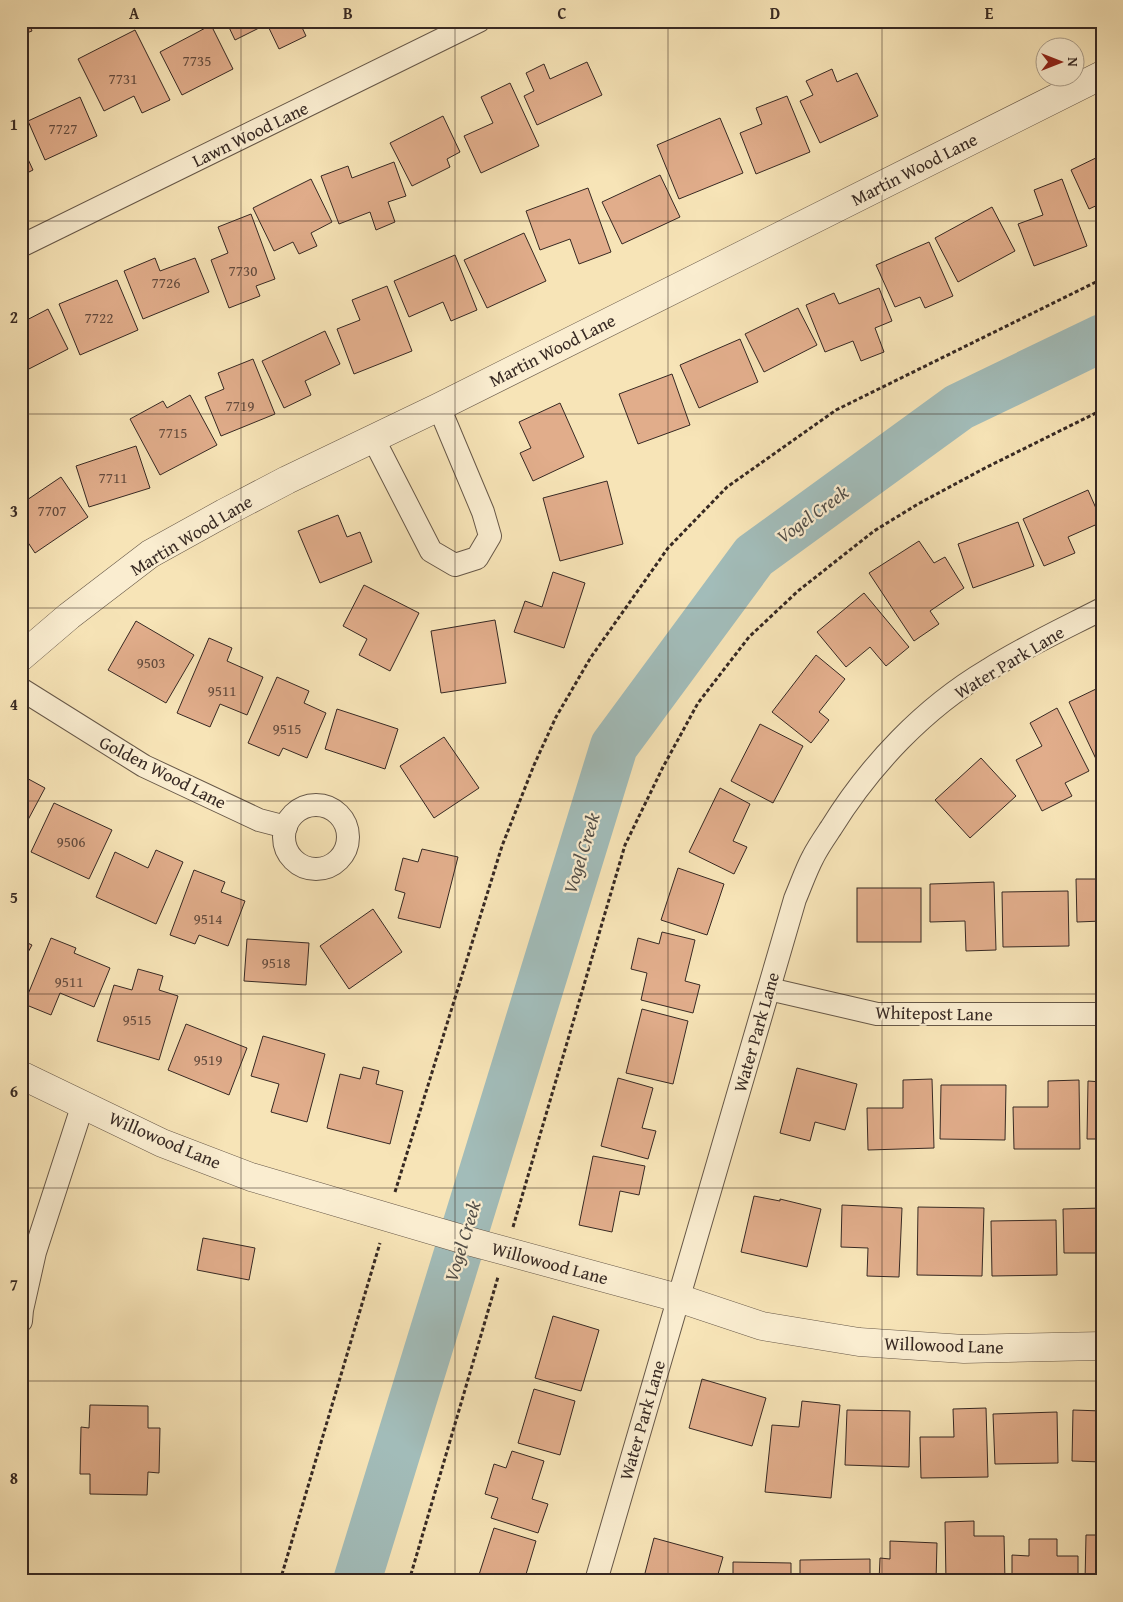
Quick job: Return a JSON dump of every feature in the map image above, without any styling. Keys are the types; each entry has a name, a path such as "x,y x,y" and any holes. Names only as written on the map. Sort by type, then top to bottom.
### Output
{"street":[{"name":"Lawn Wood Lane","path":"21,246 479,21"},
{"name":"Martin Wood Lane","path":"21,657 69,616 150,554 287,480 439,407 1102,75"},
{"path":"373,438 431,551 455,565 477,558 490,536 483,512 439,407"},
{"name":"Water Park Lane","path":"596,1581 794,899 813,856 844,807 872,771 907,733 945,699 986,670 1102,609"},
{"name":"Golden Wood Lane","path":"21,690 144,766 259,820 286,827"},
{"name":"Whitepost Lane","path":"769,989 877,1014 1102,1014"},
{"name":"Willowood Lane","path":"21,1075 162,1143 251,1177 472,1242 678,1298 762,1326 859,1342 964,1349 1102,1346"},
{"path":"21,1321 35,1252 83,1104"}],"path":[{"path":"394,1195 502,846 534,765 556,717 591,657 668,548 727,487 836,410 1102,280"},
{"path":"512,1230 625,845 663,767 698,703 748,637 798,592 874,531 918,504 985,468 1102,410"},
{"path":"280,1581 382,1235"},
{"path":"409,1581 500,1270"}],"building":[{"path":"21,21 28,21 32,31 21,35"},
{"path":"226,21 299,21 306,36 279,49 267,24 235,40"},
{"path":"311,21 327,21 313,27"},
{"path":"211,25 233,69 182,95 160,52"},
{"path":"135,30 170,100 142,113 134,96 104,111 78,59"},
{"path":"587,62 602,95 537,125 524,96 534,91 526,73 544,64 550,79"},
{"path":"832,69 837,82 857,73 878,116 820,143 800,101 813,95 806,81"},
{"path":"510,83 539,146 481,173 464,136 493,123 481,97"},
{"path":"787,96 810,152 756,174 740,133 762,124 756,108"},
{"path":"80,97 97,136 45,160 28,121"},
{"path":"443,116 460,152 447,159 450,167 412,186 390,143"},
{"path":"720,118 743,173 679,199 657,145"},
{"path":"21,144 33,170 21,176"},
{"path":"1102,155 1102,203 1089,209 1071,170"},
{"path":"394,162 406,196 388,202 395,222 376,230 370,212 339,224 321,176 348,166 352,178"},
{"path":"660,175 680,217 622,244 602,202"},
{"path":"311,179 332,222 311,233 317,246 299,254 293,242 274,251 253,208"},
{"path":"1062,179 1087,246 1034,266 1018,224 1043,215 1034,190"},
{"path":"588,188 611,252 579,264 570,239 540,250 526,211"},
{"path":"992,207 1015,251 958,282 935,238"},
{"path":"251,214 275,279 256,286 260,296 229,308 211,260 228,253 218,227"},
{"path":"524,233 546,281 487,308 464,260"},
{"path":"929,242 953,296 925,308 920,297 895,307 876,265"},
{"path":"455,255 477,310 451,321 443,302 409,317 394,281"},
{"path":"155,258 160,271 195,258 209,292 143,319 124,271"},
{"path":"117,280 138,330 80,355 59,304"},
{"path":"387,286 412,351 354,374 337,329 360,320 352,300"},
{"path":"879,288 892,321 875,328 884,352 861,361 853,341 825,352 806,305 834,293 839,304"},
{"path":"798,308 817,345 764,372 745,334"},
{"path":"48,309 68,349 21,373 21,323"},
{"path":"325,331 340,364 305,381 311,395 284,408 262,361"},
{"path":"740,339 758,382 699,408 680,365"},
{"path":"253,359 275,414 221,436 205,397 224,389 218,373"},
{"path":"672,374 690,425 638,444 619,394"},
{"path":"190,395 217,445 160,475 130,419 163,401 167,408"},
{"path":"560,403 584,457 533,481 520,453 531,448 519,422"},
{"path":"136,446 150,488 89,507 76,466"},
{"path":"1102,466 1102,485 1096,468"},
{"path":"61,477 88,517 35,553 21,532 21,504"},
{"path":"607,481 623,544 560,561 543,498"},
{"path":"1088,490 1102,522 1068,537 1075,553 1044,566 1023,519"},
{"path":"338,515 347,537 360,532 372,562 320,583 298,531"},
{"path":"1018,522 1034,566 973,588 958,544"},
{"path":"919,541 934,563 945,557 964,588 930,611 939,624 914,641 869,573"},
{"path":"21,560 27,567 21,572"},
{"path":"553,572 585,583 564,648 514,632 525,601 542,607"},
{"path":"364,585 419,613 390,671 359,655 367,639 343,626"},
{"path":"864,593 909,647 886,666 870,647 846,667 817,632"},
{"path":"495,620 506,683 441,693 431,631"},
{"path":"136,621 194,655 166,703 108,670"},
{"path":"209,638 232,648 227,661 263,677 247,715 220,704 210,727 177,713"},
{"path":"816,655 845,679 819,712 829,720 811,743 772,712"},
{"path":"277,677 309,691 304,703 326,713 307,758 283,748 279,756 248,743"},
{"path":"1096,689 1102,697 1102,756 1096,759 1069,702"},
{"path":"1057,708 1089,771 1065,783 1072,796 1042,811 1016,760 1042,746 1030,723"},
{"path":"337,709 398,729 385,769 325,749"},
{"path":"760,724 803,746 773,803 731,781"},
{"path":"444,737 479,788 434,818 400,766"},
{"path":"981,758 1016,796 970,838 935,800"},
{"path":"21,775 45,788 21,833"},
{"path":"720,788 750,804 733,841 747,847 734,874 689,852"},
{"path":"54,803 112,830 89,879 31,852"},
{"path":"422,849 458,857 440,928 398,918 405,893 395,890 403,858 418,862"},
{"path":"156,850 183,862 156,924 96,897 115,852 148,868"},
{"path":"678,868 724,884 707,935 661,920"},
{"path":"194,870 225,882 221,892 245,901 228,946 199,935 195,944 170,935"},
{"path":"1076,879 1102,879 1102,921 1077,922"},
{"path":"994,882 996,950 966,951 965,921 930,922 930,884"},
{"path":"857,888 921,888 921,942 857,942"},
{"path":"1068,891 1069,946 1003,947 1002,892"},
{"path":"373,909 402,952 349,989 320,946"},
{"path":"662,932 695,940 685,981 700,985 693,1013 641,1000 647,973 631,969 638,938 659,944"},
{"path":"51,938 76,948 74,953 110,968 94,1007 60,993 51,1015 24,1004"},
{"path":"247,939 309,943 306,985 244,981"},
{"path":"21,940 32,945 21,965"},
{"path":"138,969 163,976 159,990 178,996 159,1060 97,1041 114,985 132,990"},
{"path":"642,1009 688,1021 673,1084 626,1073"},
{"path":"186,1024 247,1048 229,1095 168,1070"},
{"path":"263,1036 325,1054 307,1122 271,1112 279,1084 251,1076"},
{"path":"363,1067 379,1071 376,1084 403,1091 390,1144 327,1128 340,1074 360,1079"},
{"path":"797,1068 857,1084 845,1130 815,1122 810,1141 780,1133"},
{"path":"618,1078 653,1088 642,1128 656,1131 648,1159 601,1146"},
{"path":"932,1079 934,1148 868,1150 867,1108 903,1108 903,1080"},
{"path":"1079,1080 1080,1149 1014,1149 1013,1107 1048,1107 1048,1081"},
{"path":"1088,1081 1102,1082 1102,1139 1087,1139"},
{"path":"941,1085 1006,1085 1005,1140 940,1139"},
{"path":"593,1156 645,1166 639,1195 620,1191 612,1232 579,1225"},
{"path":"754,1196 780,1201 780,1199 821,1209 807,1267 741,1252"},
{"path":"842,1205 902,1208 899,1277 867,1276 868,1248 841,1247"},
{"path":"918,1207 984,1208 982,1276 917,1275"},
{"path":"1102,1208 1102,1281 1099,1281 1098,1253 1064,1253 1063,1209"},
{"path":"1056,1220 1057,1275 992,1276 991,1221"},
{"path":"203,1238 255,1248 249,1280 197,1270"},
{"path":"553,1316 599,1330 581,1391 535,1378"},
{"path":"702,1379 766,1398 752,1446 689,1428"},
{"path":"534,1389 575,1401 560,1455 518,1443"},
{"path":"802,1401 840,1405 831,1498 765,1492 772,1425 799,1427"},
{"path":"90,1405 148,1406 148,1428 160,1428 159,1473 148,1472 147,1495 90,1494 90,1474 80,1474 81,1427 89,1428"},
{"path":"986,1408 988,1477 921,1478 920,1437 954,1437 953,1409"},
{"path":"847,1410 910,1411 909,1467 845,1465"},
{"path":"1073,1410 1102,1411 1102,1462 1072,1461"},
{"path":"1057,1412 1058,1463 995,1464 993,1414"},
{"path":"512,1451 544,1461 532,1499 548,1504 538,1533 491,1518 498,1498 485,1494 494,1464 506,1468"},
{"path":"974,1521 974,1536 1004,1536 1005,1581 946,1581 945,1522"},
{"path":"494,1528 536,1541 524,1581 477,1581"},
{"path":"1086,1535 1102,1535 1102,1581 1085,1581"},
{"path":"654,1538 723,1557 716,1581 643,1581"},
{"path":"1029,1539 1057,1539 1057,1556 1078,1556 1078,1581 1012,1581 1012,1555 1029,1556"},
{"path":"890,1541 937,1543 936,1581 879,1581 880,1558 890,1559"},
{"path":"870,1559 870,1581 800,1581 800,1560"},
{"path":"733,1562 791,1563 791,1581 733,1581"}],"waterway":[{"name":"Vogel Creek","path":"357,1581 614,746 754,556 959,407 1102,338"}]}
